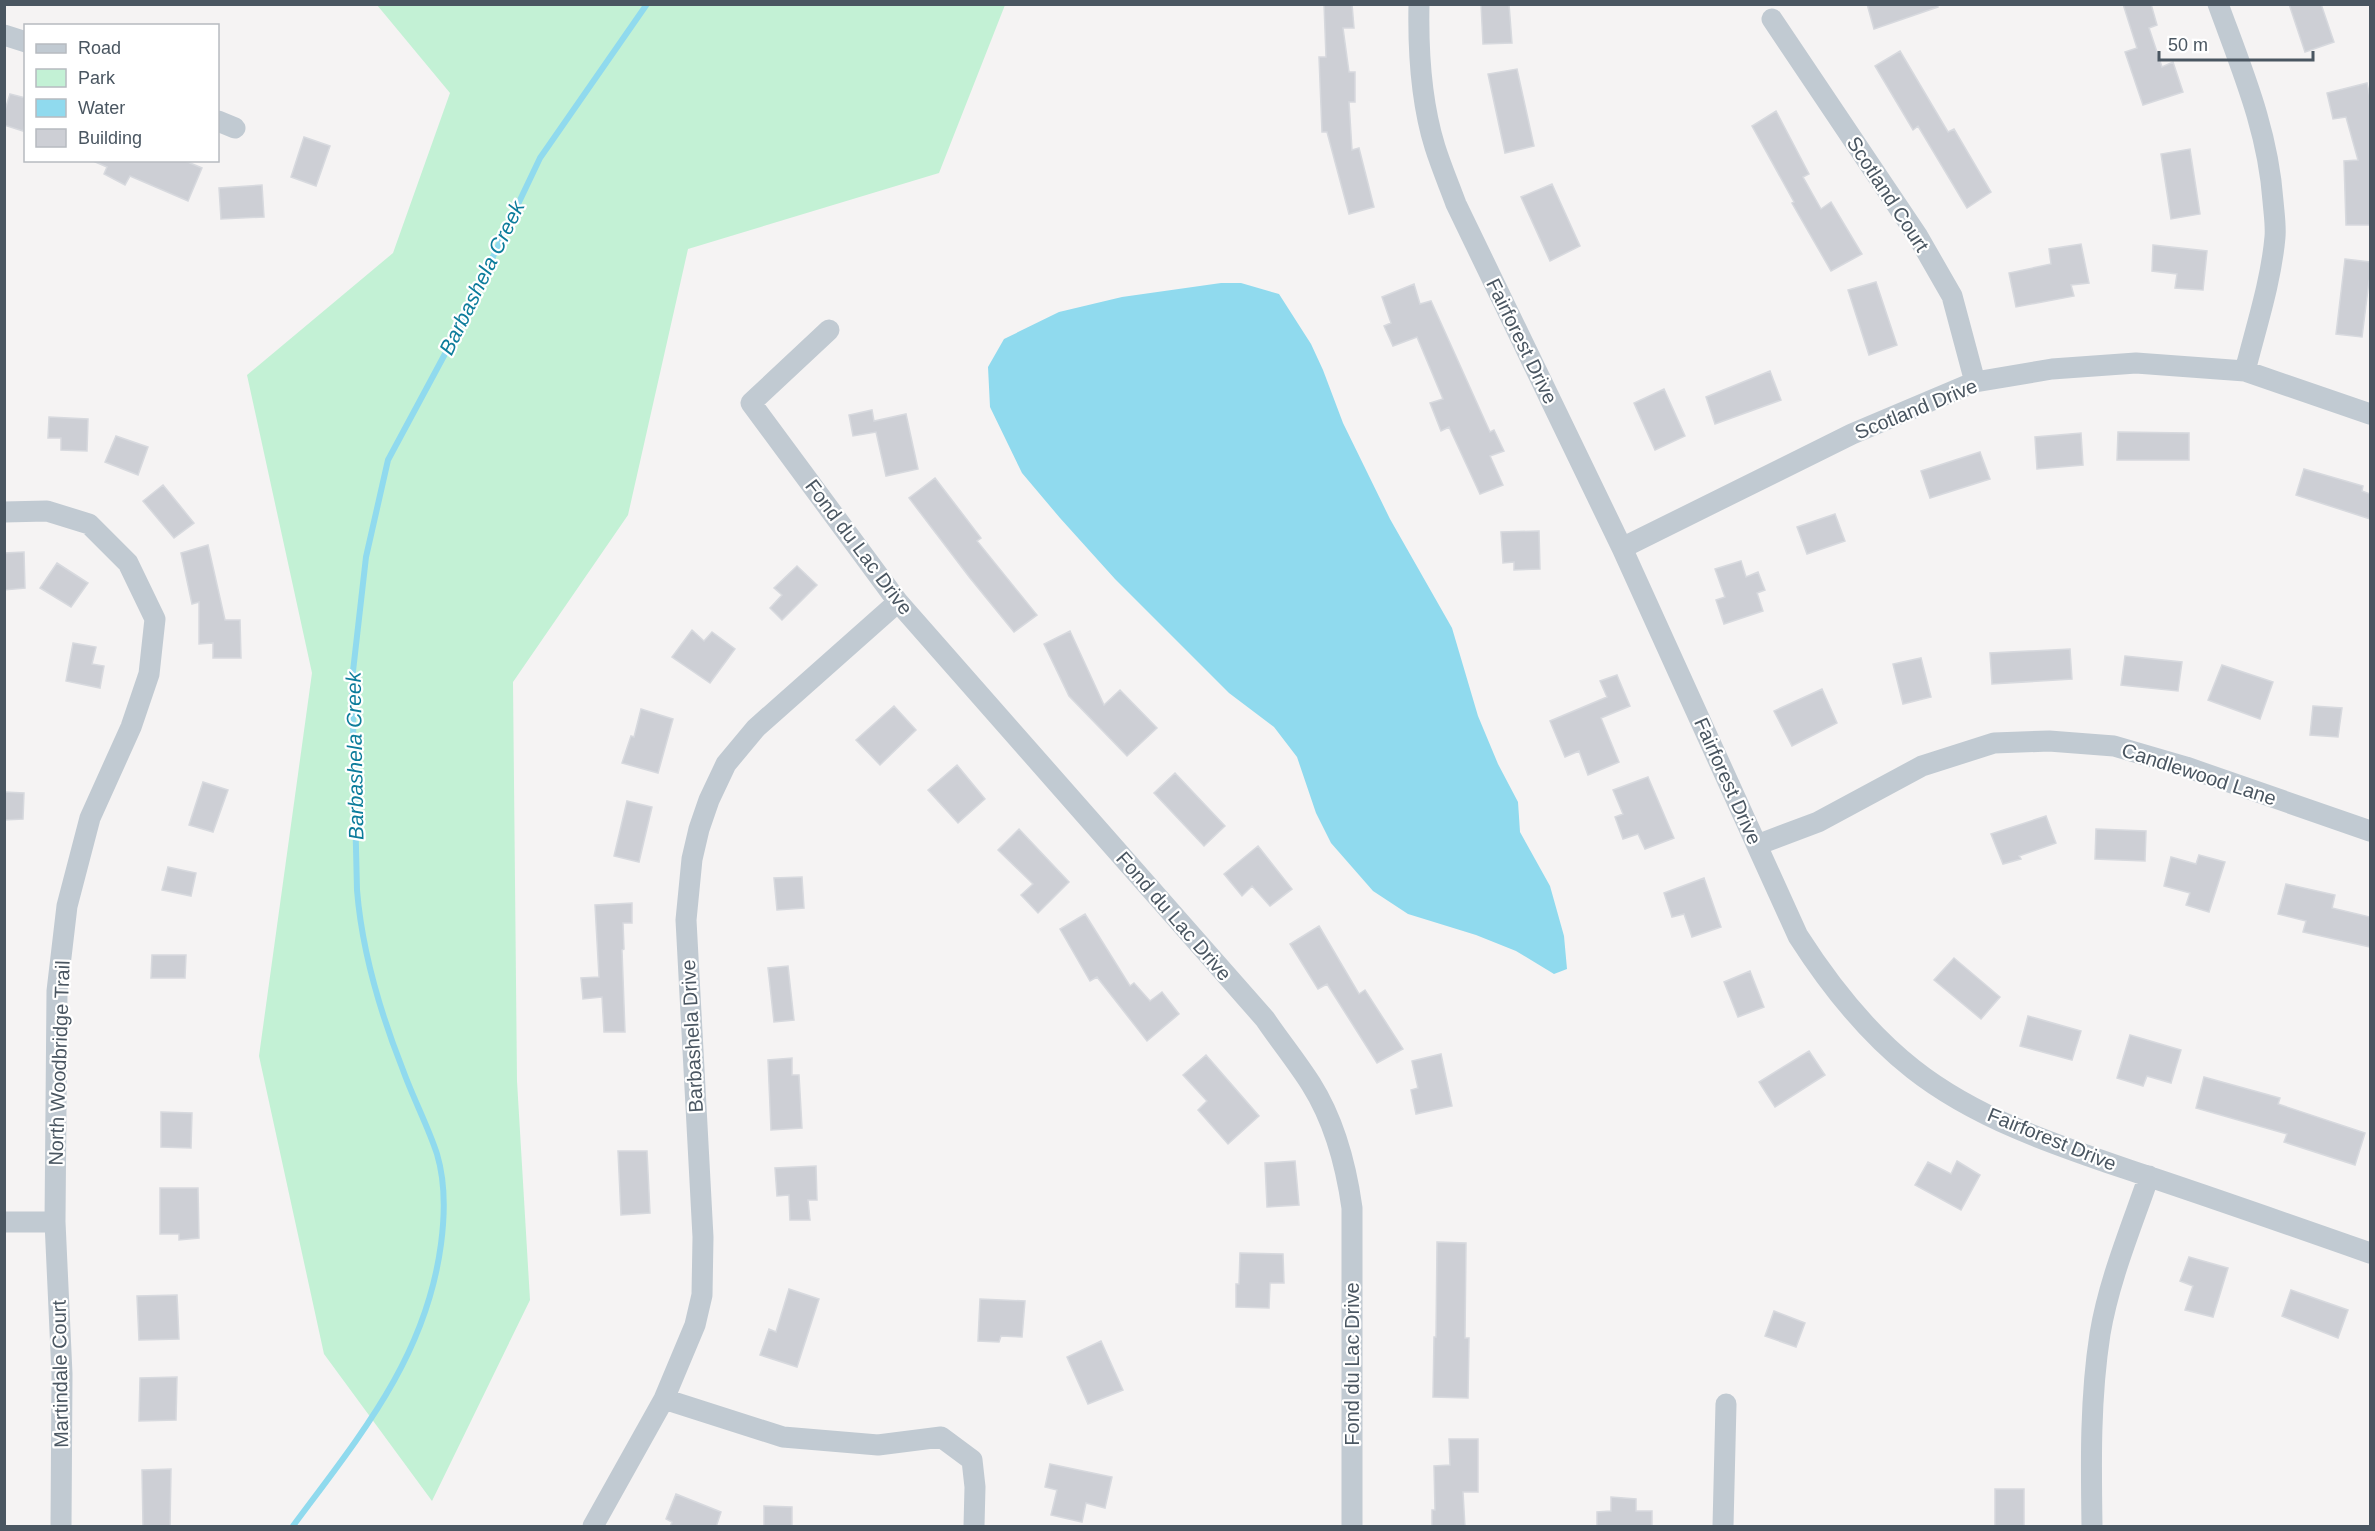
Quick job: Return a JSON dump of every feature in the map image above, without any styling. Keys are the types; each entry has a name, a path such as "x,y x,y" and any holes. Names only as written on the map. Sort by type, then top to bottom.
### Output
{"street":[{"name":"Fairforest Drive","path":"1419,4 1420,55 1428,116 1435,146 1456,204 1622,548 1798,936 1827,981 1866,1028 1913,1069 1938,1087 1991,1117 2095,1158 2370,1253"},
{"path":"2218,4 2266,142 2272,184 2275,235 2271,265 2244,371"},
{"name":"Scotland Court","path":"1772,19 1917,236 1952,296 1974,382"},
{"path":"4,35 24,41"},
{"name":"Fond du Lac Drive","path":"829,330 751,403 898,602 1265,1019 1312,1086 1329,1119 1345,1167 1352,1208 1352,1527"},
{"name":"Scotland Drive","path":"1622,548 1852,434 1974,382 2052,369 2136,363 2244,371 2370,414"},
{"name":"North Woodbridge Trail","path":"4,512 47,511 89,524 128,563 154,619 149,674 131,727 90,818 67,906 57,991 55,1222"},
{"name":"Barbashela Drive","path":"593,1527 664,1399 695,1325 702,1295 703,1237 686,920 692,859 699,829 709,800 726,764 756,728 898,602"},
{"name":"Candlewood Lane","path":"1757,845 1818,822 1922,766 1994,743 2049,741 2114,746 2186,766 2370,831"},
{"path":"2092,1527 2091,1442 2094,1381 2100,1333 2111,1284 2149,1176"},
{"path":"4,1222 55,1222"},
{"name":"Martindale Court","path":"55,1222 62,1374 61,1527"},
{"path":"664,1399 783,1437 878,1445 941,1437 972,1460 975,1487 974,1527"},
{"path":"1723,1527 1726,1404"}],"green space":[{"path":"377,5 1005,5 939,173 688,249 628,515 513,682 517,1081 530,1300 432,1501 324,1354 259,1056 312,673 247,375 393,253 450,93"}],"water":[{"path":"1221,283 1241,283 1279,294 1311,344 1343,423 1390,519 1452,628 1478,716 1498,764 1518,802 1520,832 1550,886 1564,936 1567,969 1554,974 1516,951 1476,935 1408,914 1373,891 1331,843 1316,813 1297,757 1274,727 1229,693 1115,579 1022,473 990,407 988,367 1004,339 1059,312 1122,297"}],"building":[{"path":"1324,4 1352,4 1354,28 1343,28 1349,72 1355,72 1355,102 1349,102 1352,150 1359,148 1374,207 1349,214 1327,132 1322,132 1319,57 1326,57"},
{"path":"1481,4 1509,4 1512,43 1483,44"},
{"path":"1867,4 1937,4 1938,7 1874,29"},
{"path":"2123,4 2151,4 2157,25 2149,28 2162,67 2173,62 2183,92 2143,105 2125,52 2137,48"},
{"path":"2289,4 2321,4 2334,42 2305,52"},
{"path":"1900,51 1948,132 1954,129 1991,192 1967,208 1918,126 1913,130 1875,66"},
{"path":"1517,69 1534,146 1505,153 1488,74"},
{"path":"2367,83 2370,97 2370,225 2346,225 2344,161 2358,160 2346,117 2333,119 2327,93"},
{"path":"10,94 24,98 23,131 4,125 4,113"},
{"path":"1776,111 1809,174 1803,177 1821,209 1831,202 1862,254 1831,271 1752,126"},
{"path":"304,137 330,146 316,186 291,177"},
{"path":"2190,149 2200,214 2171,219 2161,154"},
{"path":"95,162 188,162 202,168 188,201 130,176 125,185 104,174 107,167"},
{"path":"1552,184 1580,246 1550,261 1521,197"},
{"path":"262,185 264,217 221,219 219,188"},
{"path":"2081,244 2089,283 2071,285 2074,296 2016,307 2009,273 2051,264 2049,249"},
{"path":"2153,245 2207,251 2203,290 2175,288 2177,274 2152,271"},
{"path":"2345,259 2370,262 2370,282 2362,337 2336,334"},
{"path":"1876,282 1897,345 1869,355 1848,290"},
{"path":"1414,284 1420,304 1431,301 1490,432 1494,430 1504,451 1490,456 1503,485 1480,494 1449,427 1441,431 1430,403 1443,399 1417,337 1393,346 1384,326 1391,323 1382,297"},
{"path":"1770,371 1781,400 1715,424 1706,397"},
{"path":"1664,389 1685,436 1655,450 1634,403"},
{"path":"872,410 874,421 906,414 918,469 886,476 876,432 853,436 849,415"},
{"path":"49,417 88,419 87,451 61,450 61,438 48,438"},
{"path":"2118,432 2189,433 2189,460 2117,460"},
{"path":"2081,433 2083,465 2037,469 2035,437"},
{"path":"116,436 148,447 138,475 105,462"},
{"path":"1980,452 1990,479 1930,498 1921,471"},
{"path":"2304,469 2363,486 2362,491 2370,494 2370,519 2296,495"},
{"path":"935,478 981,538 977,541 1037,615 1014,632 909,498"},
{"path":"163,485 194,523 174,538 143,501"},
{"path":"1835,514 1845,541 1807,554 1797,527"},
{"path":"1539,531 1540,569 1514,570 1514,562 1503,563 1501,532"},
{"path":"208,545 225,620 240,620 241,658 213,658 213,643 199,644 199,602 192,604 181,553"},
{"path":"24,552 25,588 4,590 4,553"},
{"path":"1741,561 1746,577 1758,572 1765,590 1757,593 1763,611 1724,624 1716,600 1725,597 1715,569"},
{"path":"57,563 88,583 71,607 40,588"},
{"path":"797,566 817,585 782,620 770,608 782,595 774,588"},
{"path":"692,630 704,641 712,632 735,649 710,683 672,657"},
{"path":"1070,631 1104,705 1120,690 1157,728 1127,756 1069,696 1044,644"},
{"path":"73,643 96,647 92,664 104,666 100,688 66,681"},
{"path":"2070,649 2072,679 1992,684 1990,653"},
{"path":"2125,656 2182,662 2178,691 2121,685"},
{"path":"1921,658 1931,697 1903,704 1893,664"},
{"path":"2222,665 2273,682 2260,719 2208,700"},
{"path":"1617,675 1630,706 1601,718 1619,762 1588,775 1579,751 1565,757 1550,721 1607,697 1600,681"},
{"path":"1822,689 1837,723 1792,746 1774,711"},
{"path":"894,706 916,730 880,765 856,740"},
{"path":"2313,706 2342,708 2338,737 2310,735"},
{"path":"641,709 673,719 658,773 622,763 631,736 634,737"},
{"path":"957,765 985,799 958,823 928,790"},
{"path":"1175,773 1225,826 1204,846 1154,793"},
{"path":"1648,777 1674,838 1645,849 1638,834 1623,839 1615,817 1623,814 1613,790"},
{"path":"203,782 228,790 213,832 189,825"},
{"path":"4,792 24,793 23,819 4,820"},
{"path":"627,801 652,807 639,862 614,856"},
{"path":"2046,816 2056,843 2019,856 2021,859 2003,864 1991,834"},
{"path":"1019,829 1069,882 1038,913 1021,895 1033,884 998,850"},
{"path":"2096,829 2146,831 2145,861 2095,859"},
{"path":"1258,846 1292,889 1270,906 1252,886 1242,896 1224,874"},
{"path":"2199,855 2225,862 2209,912 2186,905 2190,893 2164,886 2171,857 2196,864"},
{"path":"168,867 196,873 191,896 162,890"},
{"path":"802,877 804,908 777,910 774,878"},
{"path":"1704,878 1721,927 1692,937 1684,914 1672,917 1664,893"},
{"path":"2286,884 2335,895 2332,908 2370,917 2370,947 2303,932 2306,921 2278,914"},
{"path":"632,903 632,923 623,923 625,1032 604,1032 602,997 583,999 581,978 599,977 595,905"},
{"path":"1085,914 1130,986 1134,983 1150,1001 1162,992 1179,1014 1147,1041 1097,977 1090,981 1060,929"},
{"path":"1319,926 1359,994 1365,990 1403,1049 1377,1063 1327,984 1318,989 1290,944"},
{"path":"152,955 186,955 185,978 151,978"},
{"path":"1954,958 2000,997 1981,1019 1934,980"},
{"path":"788,966 794,1020 774,1022 768,968"},
{"path":"1750,971 1764,1007 1738,1017 1724,982"},
{"path":"2028,1016 2081,1031 2072,1060 2020,1046"},
{"path":"2130,1035 2181,1050 2171,1083 2147,1076 2143,1086 2117,1078"},
{"path":"1809,1051 1825,1075 1775,1107 1759,1082"},
{"path":"1441,1054 1452,1106 1416,1114 1411,1090 1418,1088 1412,1061"},
{"path":"1206,1055 1259,1116 1228,1144 1198,1110 1207,1101 1183,1075"},
{"path":"792,1058 792,1075 799,1075 802,1128 771,1130 768,1060"},
{"path":"2204,1077 2280,1098 2278,1104 2365,1133 2355,1165 2284,1142 2287,1134 2196,1108"},
{"path":"161,1112 192,1113 191,1148 161,1147"},
{"path":"618,1151 647,1151 650,1213 621,1215"},
{"path":"1295,1161 1299,1205 1267,1207 1265,1163"},
{"path":"1957,1161 1980,1175 1961,1210 1915,1185 1928,1162 1951,1174"},
{"path":"816,1166 817,1200 808,1200 810,1220 790,1220 789,1195 777,1196 775,1168"},
{"path":"160,1188 198,1188 199,1238 179,1240 179,1234 160,1234"},
{"path":"1437,1242 1466,1243 1465,1338 1469,1338 1468,1398 1433,1397"},
{"path":"1240,1253 1283,1254 1284,1283 1270,1283 1269,1308 1236,1307"},
{"path":"2189,1257 2228,1268 2213,1317 2185,1310 2193,1286 2180,1281"},
{"path":"789,1289 819,1299 797,1367 760,1355 769,1329 776,1332"},
{"path":"2291,1290 2348,1310 2338,1338 2282,1316"},
{"path":"177,1295 179,1339 139,1340 137,1296"},
{"path":"980,1299 1025,1301 1022,1337 1001,1336 999,1342 978,1341"},
{"path":"1774,1311 1805,1323 1796,1347 1765,1336"},
{"path":"1101,1341 1123,1390 1088,1404 1067,1357"},
{"path":"177,1377 176,1420 139,1421 140,1378"},
{"path":"1449,1439 1478,1439 1478,1492 1463,1492 1465,1527 1432,1527 1432,1510 1435,1510 1434,1466 1450,1465"},
{"path":"1050,1464 1112,1477 1105,1508 1086,1503 1082,1522 1051,1515 1057,1490 1045,1487"},
{"path":"171,1469 170,1527 143,1526 142,1470"},
{"path":"1995,1489 2024,1489 2024,1527 1995,1527"},
{"path":"676,1494 721,1512 716,1527 670,1527 672,1522 666,1519"},
{"path":"1611,1497 1636,1499 1636,1511 1652,1511 1652,1527 1597,1527 1597,1512 1611,1511"},
{"path":"764,1506 792,1507 792,1527 764,1527"}],"waterway":[{"name":"Barbashela Creek","path":"293,1526 365,1428 405,1360 421,1324 433,1285 442,1233 444,1199 440,1165 380,1004 363,936 357,890 352,680 366,557 388,460 460,326 540,158 647,4"}]}
